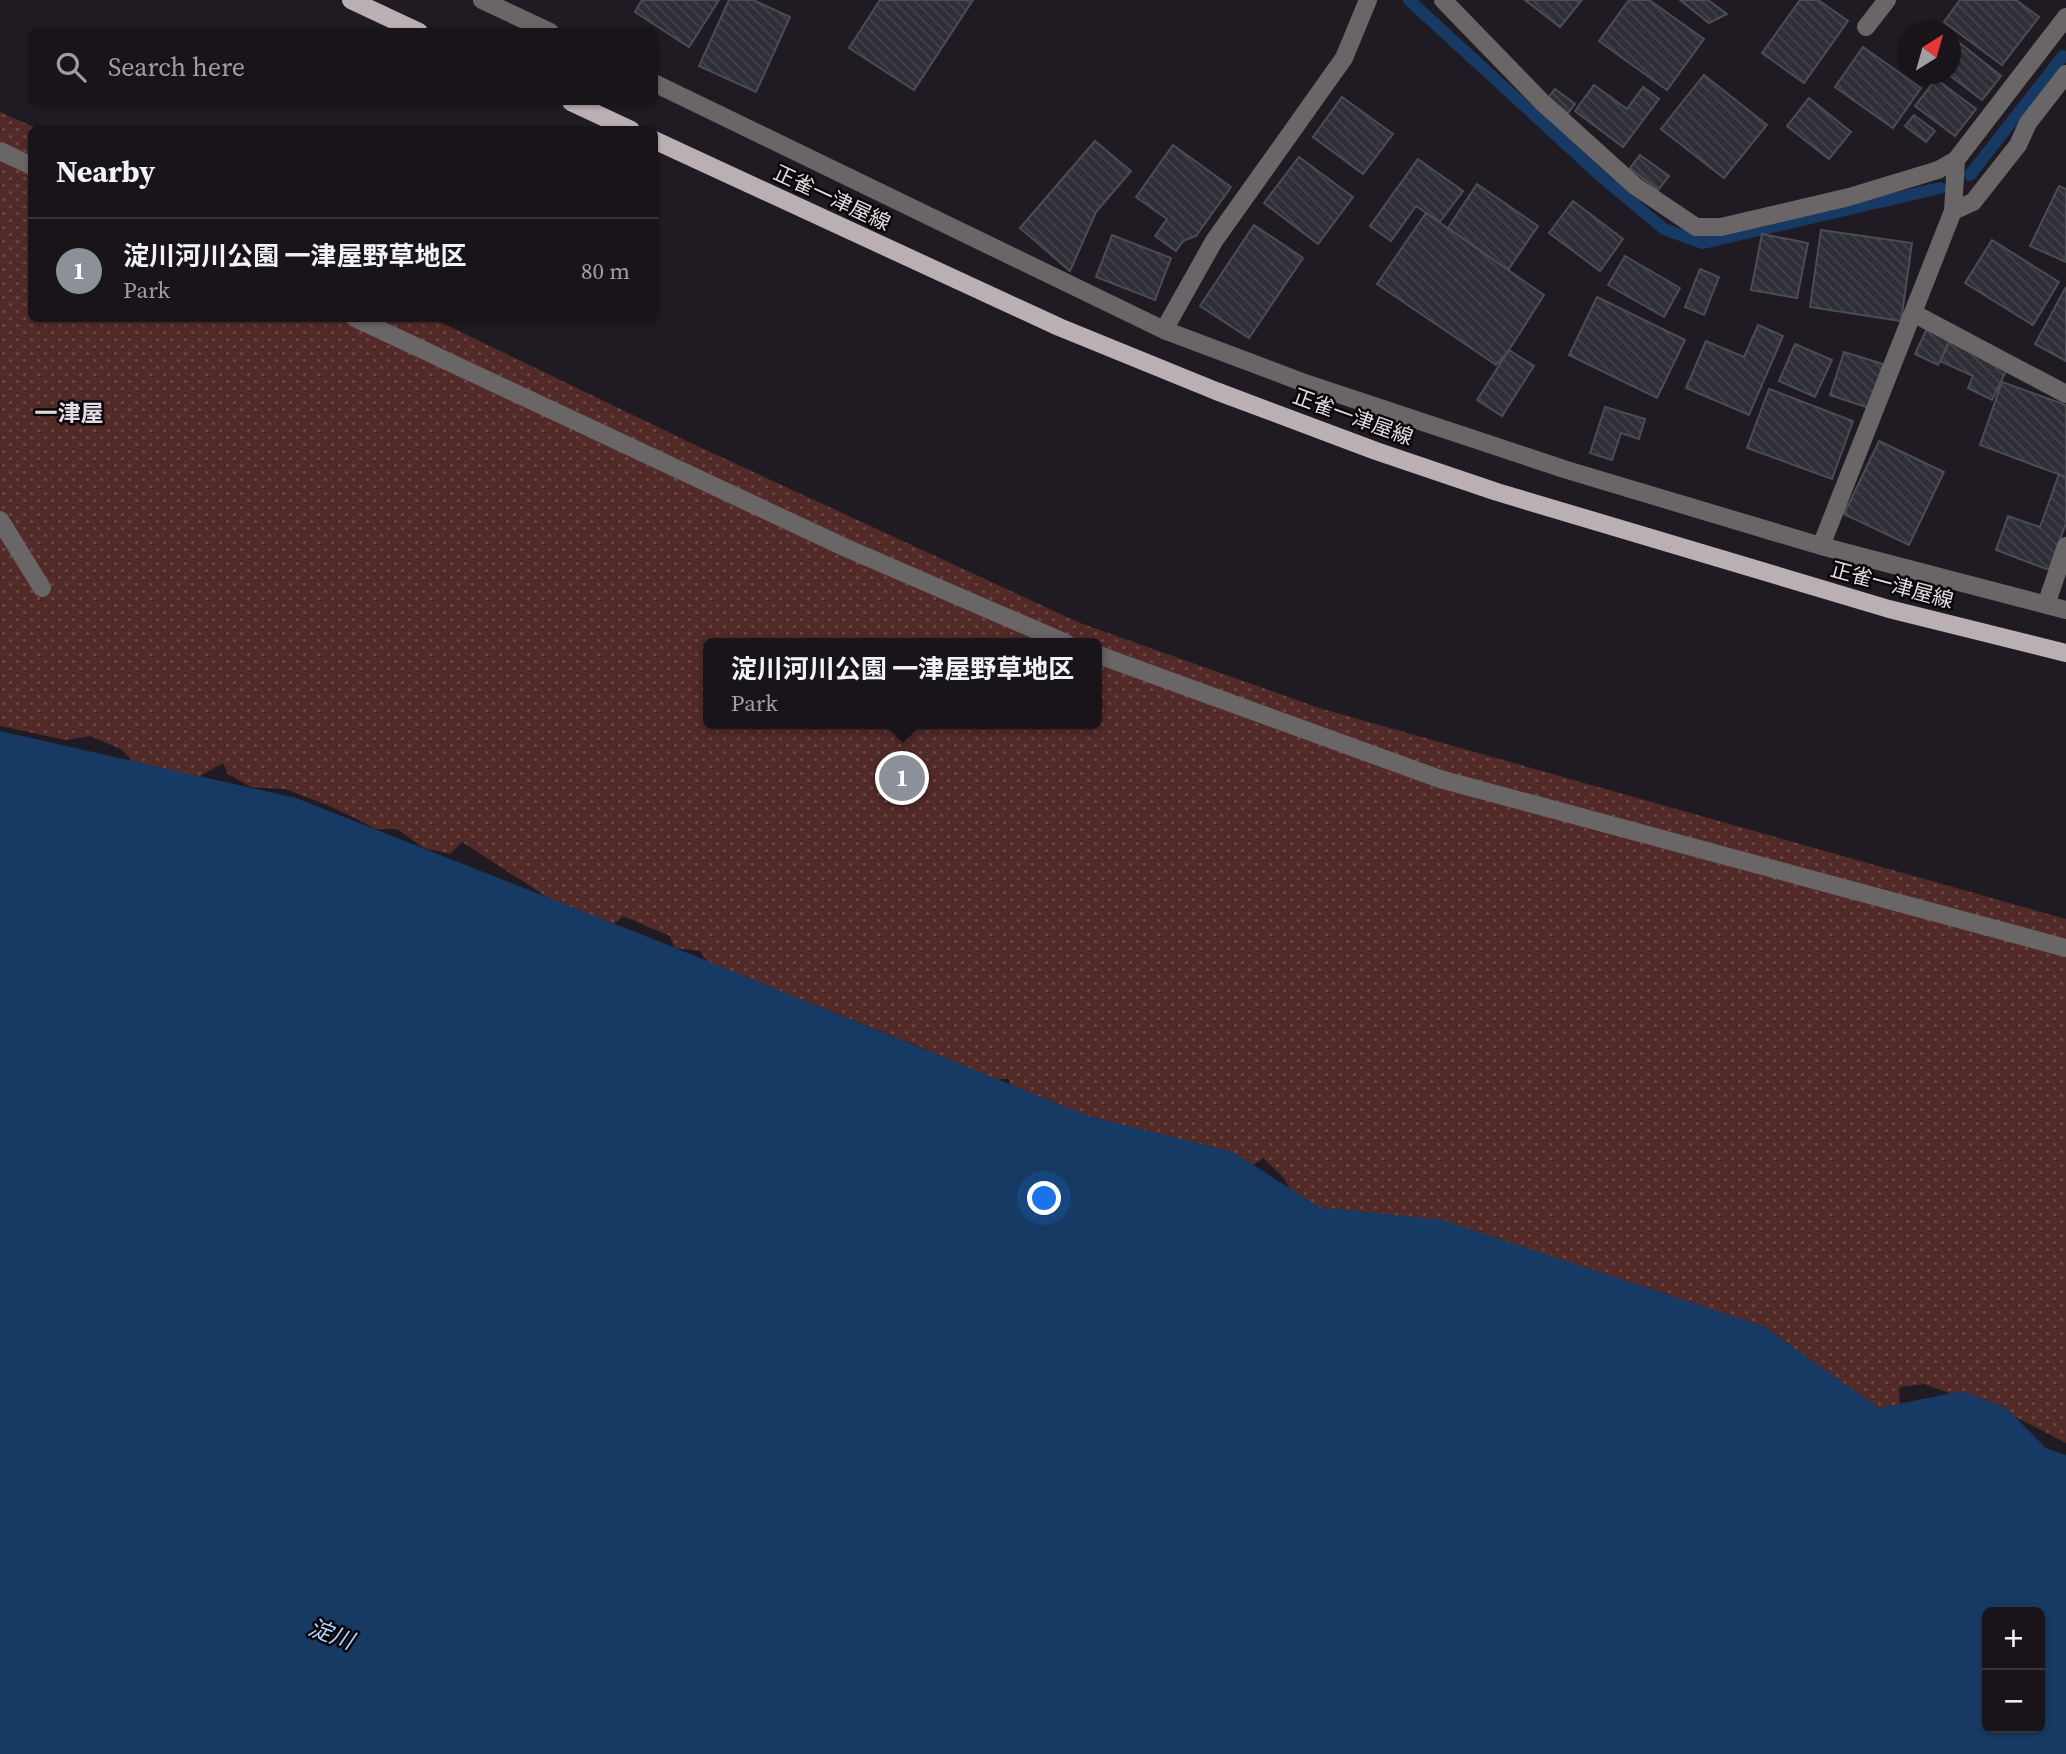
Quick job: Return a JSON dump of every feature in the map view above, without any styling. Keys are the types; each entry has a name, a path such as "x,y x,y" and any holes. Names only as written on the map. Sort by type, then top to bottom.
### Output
{"main road":[{"path":"351,0 410,28"},
{"path":"577,105 622,126"},
{"name":"正雀一津屋線","path":"658,142 1059,327 1216,391 1376,451 1497,492 1889,609 2066,653"}],"street":[{"path":"482,0 542,28"},
{"path":"1164,330 1214,241 1344,58 1368,0"},
{"path":"1443,0 1542,102 1634,186 1696,228 1721,227 1849,197 1938,170 1956,160 2060,36 2066,17"},
{"path":"1866,27 1887,0"},
{"path":"1953,211 1973,202 2018,145 2028,123 2066,74"},
{"path":"658,85 1164,330 1302,382 1567,470 1821,546 2066,610"},
{"path":"0,151 28,164"},
{"path":"1821,546 1953,211 1956,160"},
{"path":"1913,313 2066,394"},
{"path":"364,322 831,541 1054,638"},
{"path":"0,520 43,587"},
{"path":"2046,605 2066,546"},
{"path":"1102,656 1440,779 2066,947"}],"shaded area":[{"path":"0,112 31,126 28,126 28,322 440,322 693,444 1080,623 1319,708 2066,919 2066,1443 2016,1417 1924,1384 1899,1387 1900,1416 1303,1210 1283,1177 1263,1158 1234,1179 1013,1104 1009,1079 973,1080 925,1049 800,999 758,995 724,986 700,951 674,948 670,936 623,916 607,930 550,926 547,897 462,842 450,854 424,848 397,829 376,829 330,806 285,789 251,787 228,774 223,763 189,782 138,767 121,749 90,736 66,740 0,726"}],"water":[{"name":"淀川","path":"0,731 296,798 663,943 1088,1116 1233,1152 1319,1207 1442,1220 1763,1326 1879,1408 1962,1391 2006,1408 2046,1448 2066,1455 2066,1754 0,1754"}],"building":[{"path":"642,0 719,0 689,47 635,12"},
{"path":"729,0 753,0 790,17 756,92 699,66"},
{"path":"880,0 973,0 914,90 849,48"},
{"path":"1525,0 1582,0 1560,27"},
{"path":"1629,0 1649,0 1704,39 1667,90 1599,41"},
{"path":"1680,0 1708,0 1727,14 1709,23"},
{"path":"1800,0 1818,0 1848,21 1804,83 1762,53"},
{"path":"1960,0 2016,0 2039,17 2002,65 1961,35 1961,21 1945,21"},
{"path":"1961,44 2001,76 1982,100 1961,84"},
{"path":"1863,47 1898,72 1898,84 1915,84 1921,88 1893,128 1835,87"},
{"path":"1704,75 1767,125 1724,178 1661,129"},
{"path":"1932,84 1943,84 1976,109 1955,136 1915,106"},
{"path":"1594,85 1627,109 1643,87 1659,99 1623,147 1575,111"},
{"path":"1555,89 1575,104 1568,113 1548,98"},
{"path":"1342,97 1393,134 1363,174 1313,137"},
{"path":"1809,98 1851,132 1829,159 1787,126"},
{"path":"1914,115 1935,131 1926,142 1905,126"},
{"path":"1095,141 1131,171 1096,212 1070,271 1020,228"},
{"path":"1173,145 1231,187 1196,236 1183,241 1176,251 1155,236 1167,219 1136,197"},
{"path":"1640,155 1669,176 1658,190 1630,168"},
{"path":"1299,157 1353,197 1318,244 1264,203"},
{"path":"1418,159 1463,191 1440,222 1416,206 1391,241 1370,226"},
{"path":"1477,184 1538,226 1508,270 1448,228"},
{"path":"2059,186 2066,189 2066,262 2030,246"},
{"path":"1573,201 1623,239 1600,271 1549,233"},
{"path":"1426,213 1544,295 1509,350 1496,365 1377,284"},
{"path":"1254,225 1303,258 1249,338 1200,306"},
{"path":"1821,230 1912,243 1901,321 1810,307"},
{"path":"1762,234 1808,243 1797,298 1751,290"},
{"path":"1112,235 1171,258 1155,300 1096,277"},
{"path":"1992,240 2059,282 2033,325 1965,283"},
{"path":"1625,256 1680,288 1664,317 1608,285"},
{"path":"1700,269 1719,277 1704,315 1685,307"},
{"path":"2066,287 2066,361 2035,344"},
{"path":"1597,297 1685,340 1657,398 1569,355"},
{"path":"1758,325 1783,336 1749,415 1686,388 1706,341 1744,357"},
{"path":"1928,326 1952,337 1938,365 1915,354"},
{"path":"1950,340 2008,367 1992,400 1968,388 1973,376 1940,361"},
{"path":"1795,344 1832,360 1815,397 1779,381"},
{"path":"1509,350 1534,366 1502,416 1477,400"},
{"path":"1844,352 1883,364 1869,408 1830,395"},
{"path":"2002,382 2066,405 2066,477 1980,445"},
{"path":"1769,389 1853,421 1832,479 1747,448"},
{"path":"1605,407 1645,419 1639,439 1621,433 1612,460 1590,453"},
{"path":"1879,441 1944,472 1909,545 1844,514"},
{"path":"2059,474 2066,477 2066,523 2049,570 1996,550 2008,516 2040,527"}],"waterway":[{"path":"1409,0 1604,179 1664,229 1703,243 1940,188"},
{"path":"1970,175 2063,56"}],"place":[{"name":"淀川河川公園 一津屋野草地区","path":"902,778"}],"district":[{"name":"一津屋","path":"69,413"}]}
